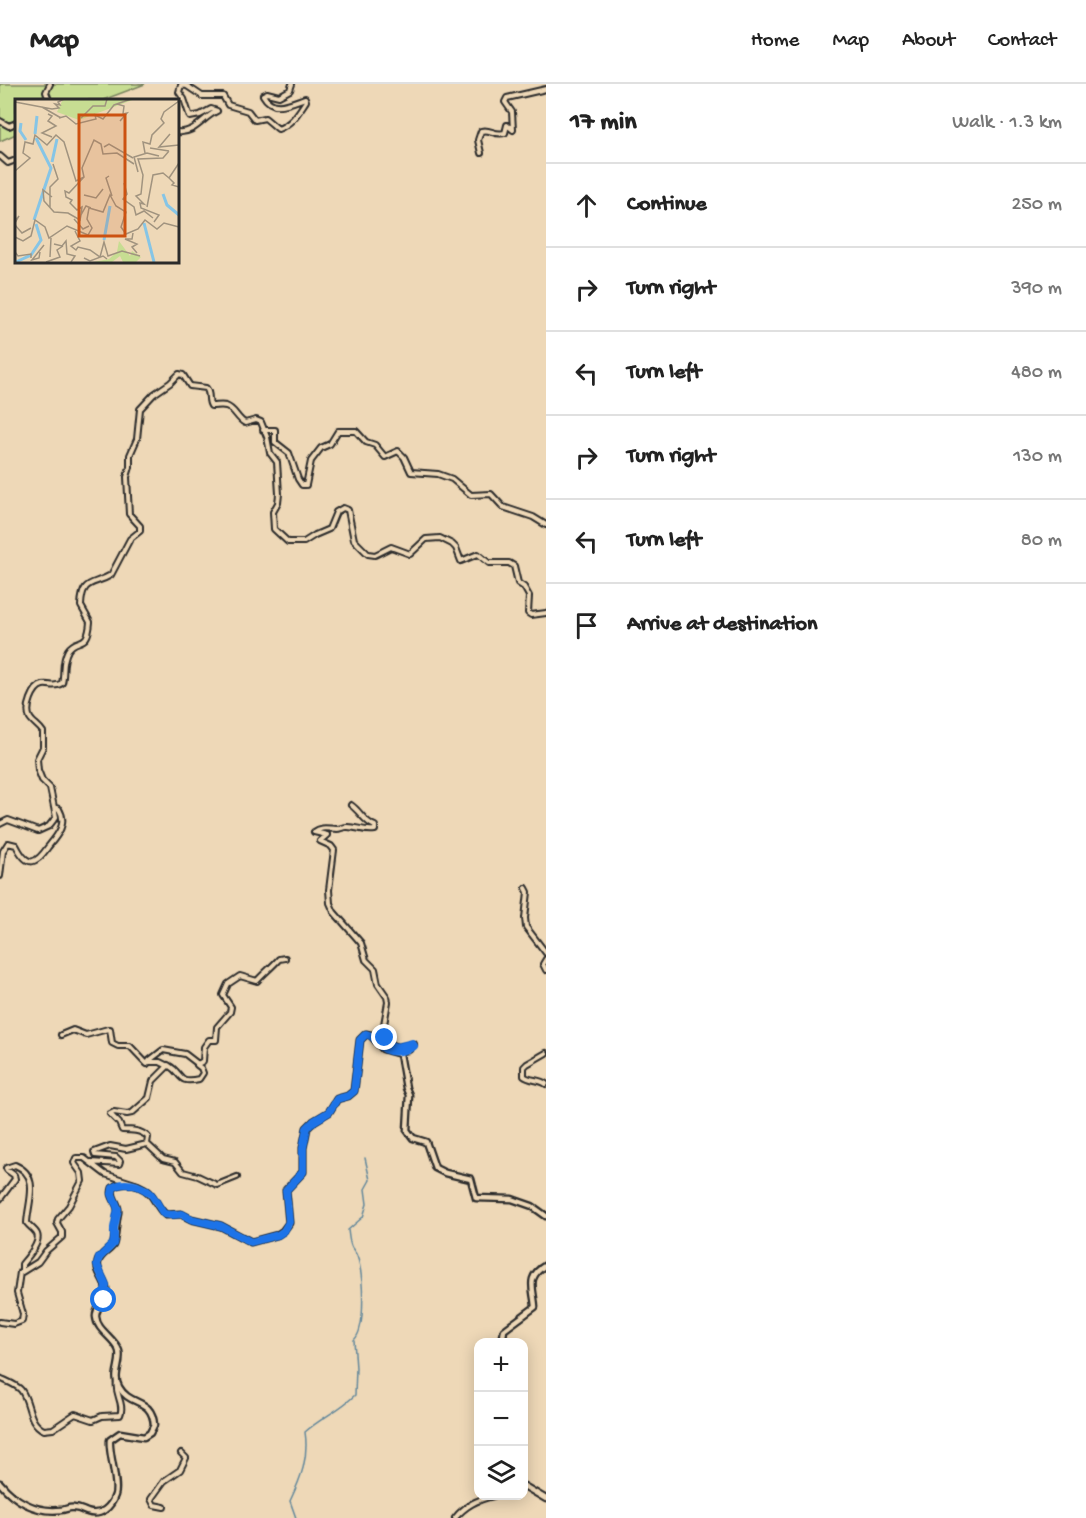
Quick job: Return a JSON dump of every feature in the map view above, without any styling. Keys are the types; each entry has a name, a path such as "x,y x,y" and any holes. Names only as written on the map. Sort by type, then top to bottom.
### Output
{"street":[{"path":"50,84 46,90 50,99"},
{"path":"178,132 195,128 207,116 217,111 211,109 190,117 184,99 178,92 181,86 187,86 202,96 223,96 228,105 248,111 255,120 265,118 278,129 294,120 298,110 306,101 305,98 279,106 269,103 263,95 264,93 279,96 290,90 292,84"},
{"path":"481,153 478,140 481,131 502,134 505,133 507,125 513,130 512,112 505,102 507,98 546,89"},
{"path":"0,121 9,126 15,123"},
{"path":"0,156 8,163 15,160"},
{"path":"0,824 8,820 35,831 43,830 54,819 55,808 50,788 42,780 38,770 37,759 44,747 43,732 32,722 28,710 37,688 42,685 56,687 62,683 62,666 68,651 87,638 90,622 81,606 85,587 111,575 130,539 140,531 140,525 129,514 126,481 130,467 130,455 137,439 141,406 177,375 182,374 190,386 207,390 211,406 226,406 245,423 259,420 267,436 270,453 277,462 279,494 278,503 273,512 273,524 276,533 285,540 304,542 319,532 329,530 336,512 343,508 348,510 350,515 354,540 368,554 375,555 391,547 410,554 426,539 443,539 455,546 461,561 478,554 489,563 511,564 516,569 518,583 530,596 528,613 531,615 546,613"},
{"path":"263,430 275,430 275,442 289,453 302,485 306,485 311,461 321,448 330,444 338,431 356,431 366,442 375,445 385,457 398,452 404,457 411,472 438,474 452,479 471,495 491,494 503,507 533,517 546,525"},
{"path":"20,1272 38,1262 46,1251 62,1237 58,1219 75,1197 82,1181 81,1173 74,1160 80,1157 105,1174 135,1182 151,1194 166,1215 182,1214 191,1219 221,1226 251,1242 278,1235 284,1231 289,1222 286,1190 303,1172 303,1148 307,1128 329,1112 337,1099 348,1096 354,1091 360,1040 366,1034 371,1035 383,1049 396,1052 409,1050 414,1044 396,1047 387,1043 383,1030 387,997 378,984 375,969 366,960 361,943 332,908 329,896 334,850 320,841 327,835 314,832 331,827 338,830 350,826 358,830 375,830 375,826 363,818 359,811 351,805"},
{"path":"0,876 3,851 8,843 16,845 23,857 30,862 36,862 43,855 58,835 61,827 62,816 59,809 55,808"},
{"path":"526,888 528,892 526,927 546,953"},
{"path":"195,1063 202,1061 202,1052 207,1042 216,1041 217,1027 230,1012 231,1006 223,995 225,987 240,976 257,981 279,959 285,958"},
{"path":"546,959 543,966 546,969"},
{"path":"61,1035 73,1030 86,1035 110,1029 112,1043 118,1046 130,1046 140,1054 147,1065 149,1062 163,1050 185,1054 201,1068 203,1073 199,1079 180,1078 168,1065 149,1062"},
{"path":"396,1052 402,1058 409,1095 406,1130 413,1138 425,1140 429,1144 435,1168 445,1173 471,1179 476,1198 512,1199 532,1206 546,1216"},
{"path":"546,1053 526,1065 524,1076 546,1084"},
{"path":"147,1144 146,1134 134,1130 122,1130 110,1114 114,1112 132,1113 149,1098 153,1081 168,1065"},
{"path":"90,1162 119,1164 120,1161 116,1157 95,1155 94,1152 110,1146 126,1149 147,1144"},
{"path":"147,1144 163,1159 175,1162 181,1170 217,1185 237,1177"},
{"path":"0,1199 15,1179 6,1167 15,1165 22,1168 27,1173 31,1186 27,1223 37,1234 38,1239 22,1264 20,1272 17,1293 22,1309 22,1322 14,1324 0,1322"},
{"path":"0,1378 19,1387 30,1415 44,1430 53,1429 75,1413 93,1420 102,1416 120,1415 122,1410 116,1390 119,1352 113,1340 99,1326 96,1317 104,1300 106,1288 97,1265 99,1258 114,1240 118,1209 112,1194 113,1188 124,1183 141,1188"},
{"path":"504,1338 503,1333 507,1326 529,1314 535,1307 532,1282 537,1271 546,1265"},
{"path":"0,1483 16,1499 28,1506 59,1510 75,1508 93,1514 104,1511 116,1490 110,1440 120,1434 144,1437 150,1433 154,1425 151,1410 126,1396 117,1382"},
{"path":"164,1507 154,1505 151,1499 164,1481 182,1467 186,1458 181,1453"},
{"path":"528,1488 546,1498"},
{"path":"455,1518 471,1503 480,1500"}],"green space":[{"path":"0,84 145,84 106,99 15,99 15,134 0,141"}],"waterway":[{"path":"296,1518 290,1501 303,1468 306,1451 305,1432 355,1395 354,1340 361,1324 362,1286 357,1255 350,1244 348,1230 363,1217 367,1204 365,1189 370,1180 365,1158"}],"route":[{"path":"104,1300 106,1285 97,1265 99,1258 114,1240 118,1206 111,1191 117,1184 136,1185 145,1190 151,1194 166,1215 180,1213 191,1219 221,1226 251,1242 280,1234 289,1222 290,1210 286,1190 301,1176 304,1169 303,1148 306,1131 309,1125 329,1112 337,1099 348,1096 354,1091 362,1037 366,1034 371,1035 383,1049 393,1052 409,1050 414,1046 412,1043 392,1046 385,1038"}]}
